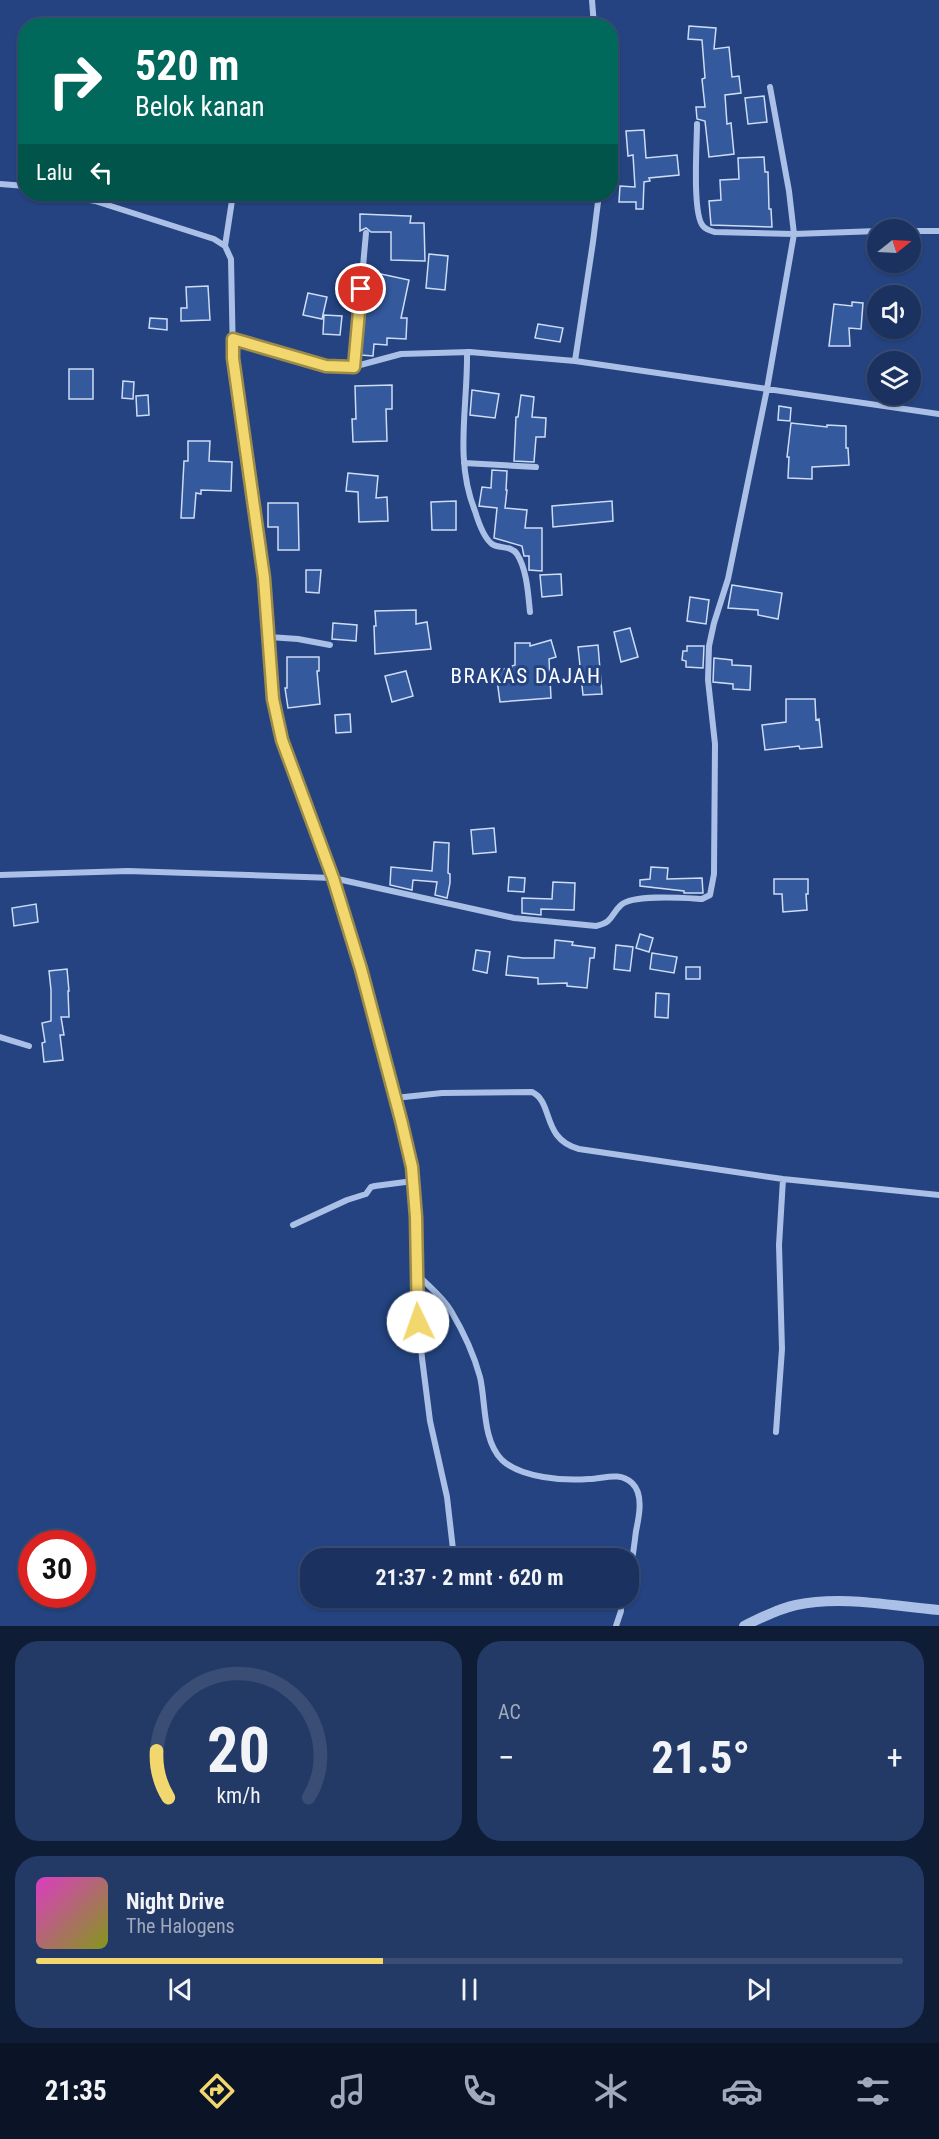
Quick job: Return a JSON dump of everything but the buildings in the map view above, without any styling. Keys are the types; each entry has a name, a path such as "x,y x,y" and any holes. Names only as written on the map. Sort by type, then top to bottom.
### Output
{"street":[{"path":"591,0 593,18"},
{"path":"0,875 128,871 333,878 514,918 596,926 609,922 621,906 633,900 702,899 710,895 714,874 715,744 708,680 709,646 728,579 767,389 794,234 789,191 770,87"},
{"path":"697,124 696,204 703,226 715,232 794,234 867,231"},
{"path":"0,184 18,185"},
{"path":"95,201 214,239 225,246 231,259 233,358 264,578 273,699 282,740 333,878 361,969 412,1167 416,1217 417,1303 430,1421 447,1497 453,1548"},
{"path":"225,246 232,201"},
{"path":"575,361 597,201"},
{"path":"921,231 939,231"},
{"path":"354,367 366,233"},
{"path":"233,339 326,366 354,367 401,354 467,352 575,361 939,414"},
{"path":"467,352 468,383 462,434 464,463 474,511 487,539 517,554 525,579 530,612"},
{"path":"464,463 536,467"},
{"path":"268,636 330,645"},
{"path":"0,1037 29,1046"},
{"path":"395,1098 442,1093 532,1092 540,1097 555,1133 571,1147 783,1179 939,1195"},
{"path":"776,1431 782,1349 779,1245 783,1179"},
{"path":"292,1225 347,1200 366,1194 371,1187 413,1182"},
{"path":"417,1274 450,1309 472,1354 480,1379 489,1437 501,1460 522,1472 558,1480 615,1476 633,1484 640,1502 634,1548"},
{"path":"744,1626 793,1605 837,1600 939,1610"},
{"path":"616,1626 621,1608"}],"district":[{"name":"BRAKAS DAJAH","path":"526,676"}],"route":[{"path":"361,289 354,367 326,366 233,339 233,358 264,578 273,699 282,740 333,878 361,969 412,1167 416,1217 418,1322"}]}
